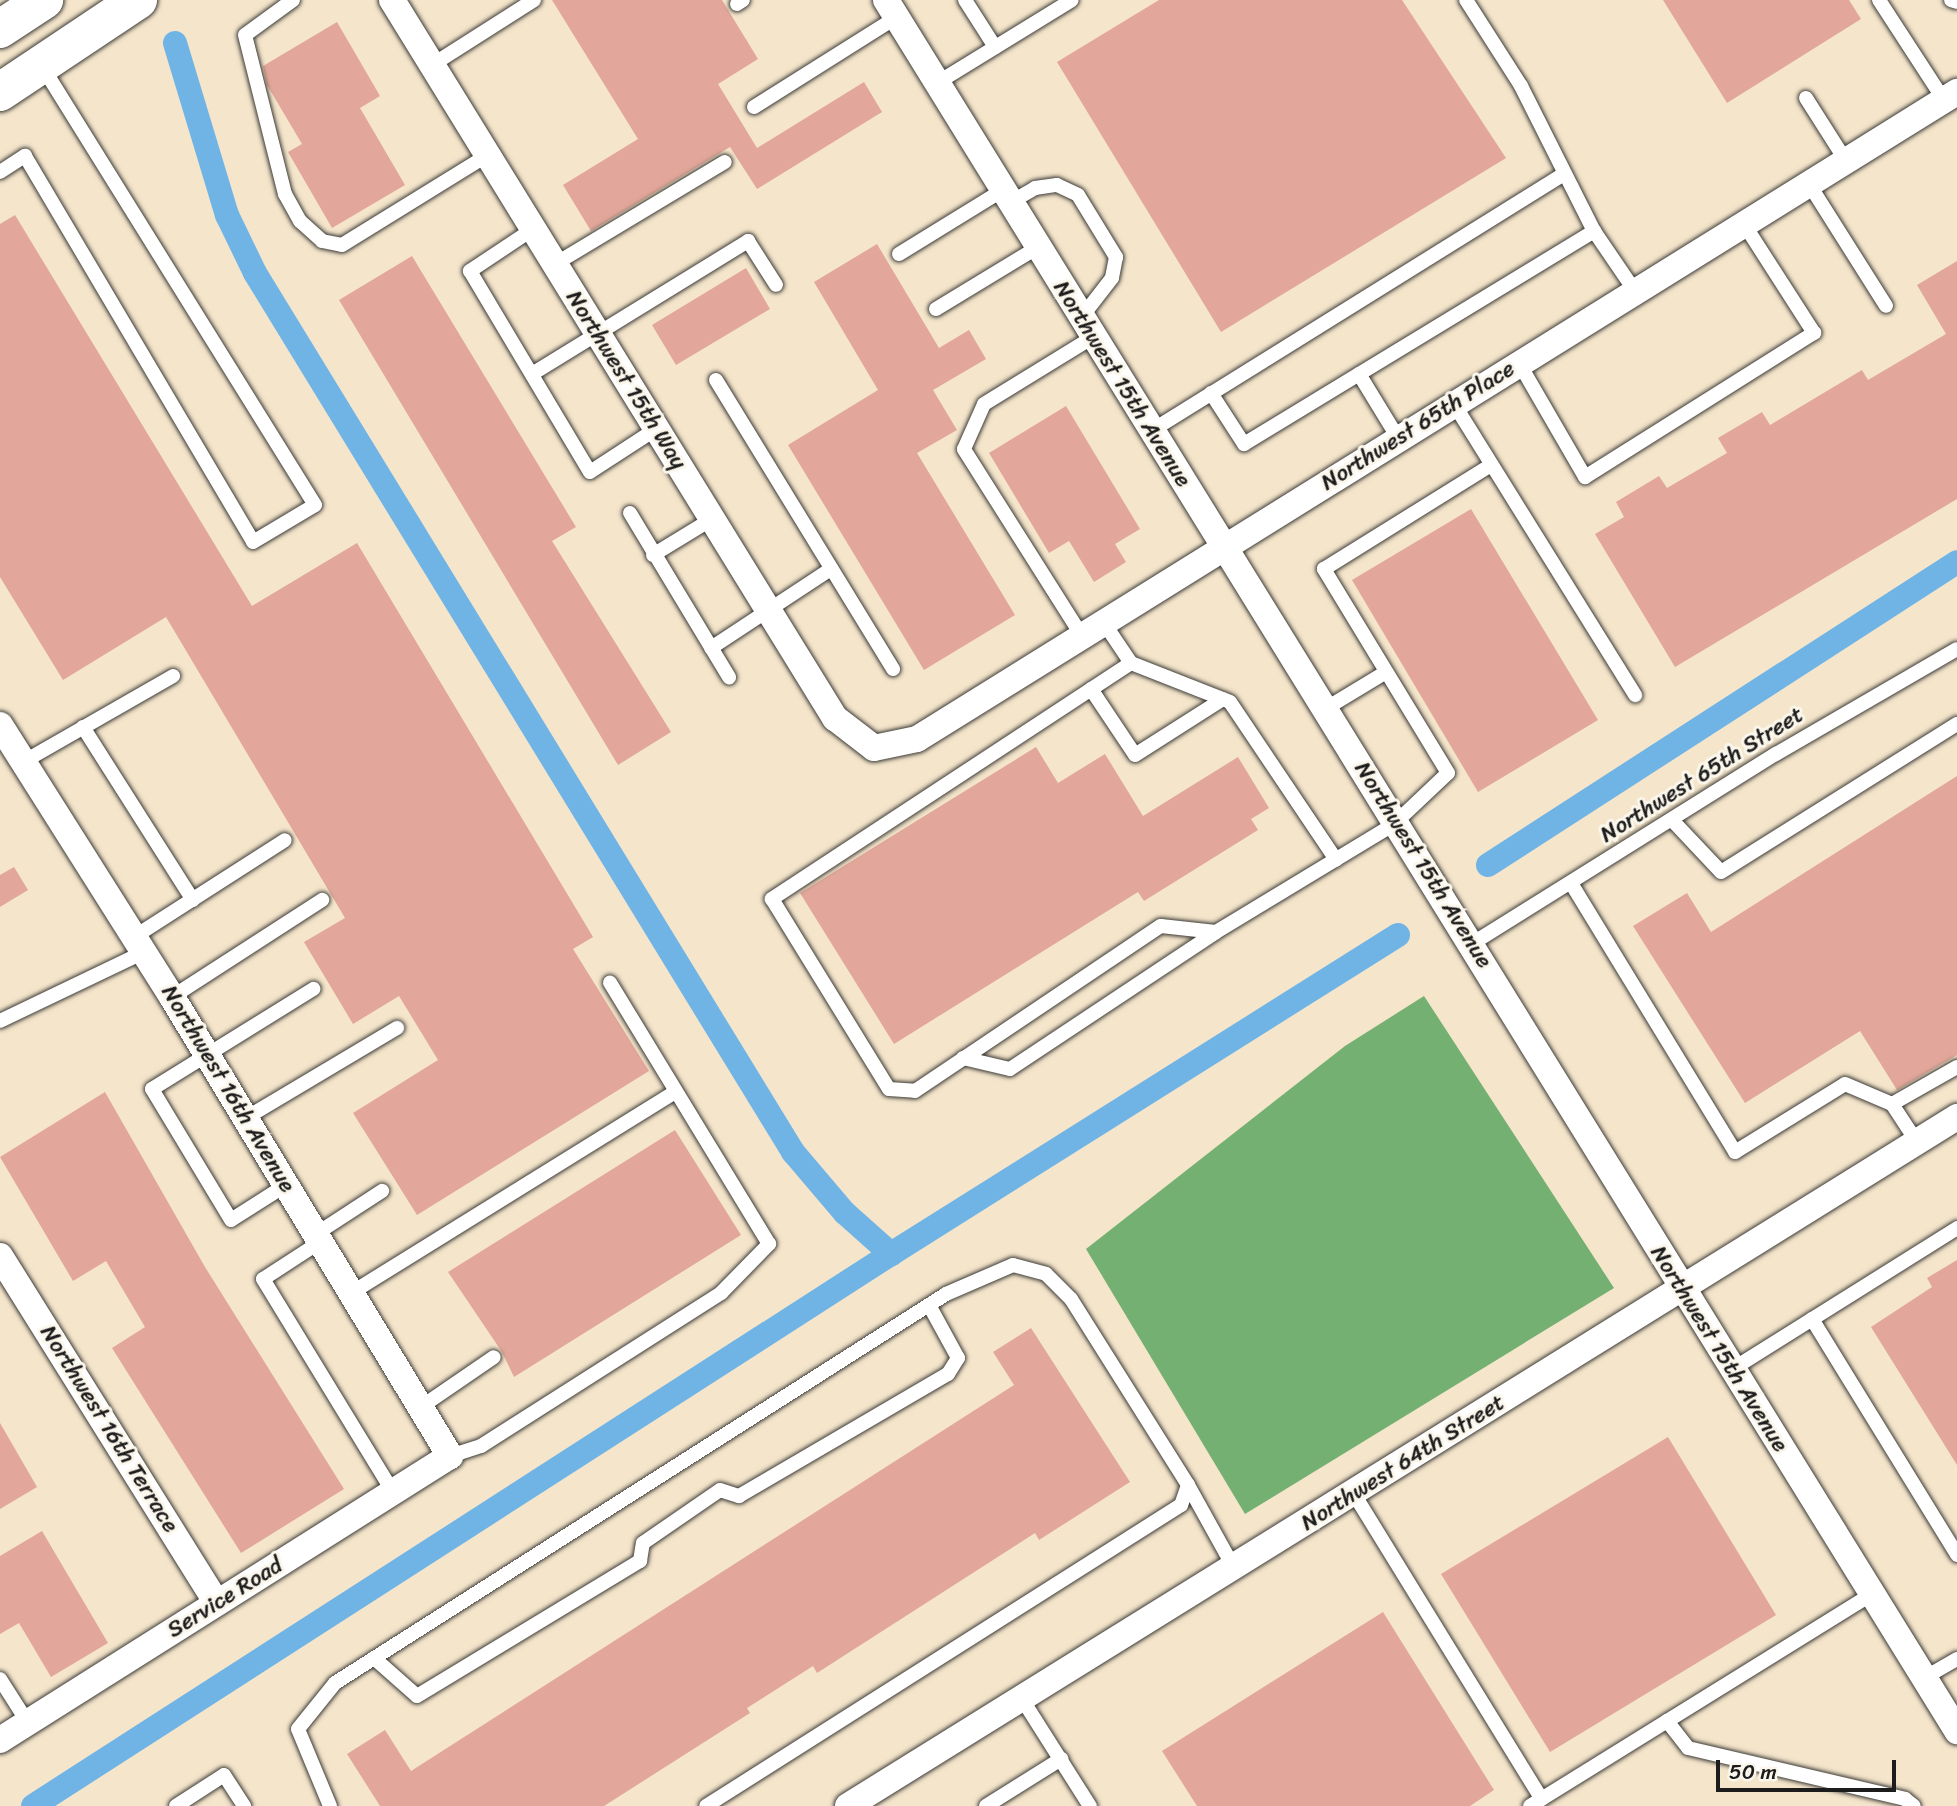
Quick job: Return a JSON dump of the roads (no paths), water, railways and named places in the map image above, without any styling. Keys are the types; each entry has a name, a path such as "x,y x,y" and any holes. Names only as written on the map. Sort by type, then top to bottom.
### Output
{"main road":[{"path":"0,29 44,0"},
{"path":"0,92 138,0"}],"street":[{"name":"Northwest 15th Way","path":"396,1 432,65 835,718 874,748"},
{"name":"Northwest 15th Avenue","path":"891,9 1395,824 1473,943 1680,1289 1924,1678 1953,1714"},
{"name":"Northwest 65th Place","path":"874,748 917,739 1950,96"},
{"name":"Northwest 16th Avenue","path":"0,726 13,757 172,997 450,1456"},
{"name":"Northwest 64th Street","path":"849,1806 1957,1117"},
{"name":"Northwest 16th Terrace","path":"0,1256 217,1603"},
{"name":"Service Road","path":"0,1741 450,1456"}],"lane":[{"path":"293,0 246,35 285,194 300,221 322,241 342,245 488,155"},
{"path":"432,65 534,0"},
{"path":"965,0 995,47"},
{"path":"937,83 995,47 1049,6 1072,0"},
{"path":"1466,0 1521,86 1594,231 1635,291"},
{"path":"1879,0 1950,96"},
{"path":"1951,0 1957,2"},
{"path":"754,107 891,9"},
{"path":"0,172 25,156 253,542 315,505 41,65"},
{"path":"1806,98 1846,161"},
{"path":"555,264 724,162"},
{"path":"1151,431 1564,174"},
{"path":"1809,184 1886,306"},
{"path":"900,254 1007,196 1057,185 1078,195 1116,257 1112,278 1087,327 984,404 964,449 1093,630 1131,663 1223,699 1256,735 1336,860"},
{"path":"1519,363 1585,477 1814,332 1744,224"},
{"path":"533,229 470,271 590,472 656,429"},
{"path":"1212,393 1244,444 1594,231"},
{"path":"532,374 748,241 776,285"},
{"path":"936,309 1038,247"},
{"path":"1359,374 1398,438"},
{"path":"716,380 893,669"},
{"path":"1454,404 1635,695"},
{"path":"963,1058 1010,1069 1216,932 1395,824 1448,773 1324,569 1490,465"},
{"path":"630,513 729,677"},
{"path":"653,555 712,519"},
{"path":"711,648 831,569"},
{"name":"Northwest 65th Street","path":"1473,943 1957,649"},
{"path":"1131,663 772,899 889,1089 915,1091 1161,926 1216,932"},
{"path":"1325,709 1386,672"},
{"path":"13,757 83,727 173,676"},
{"path":"1091,689 1135,755 1223,699"},
{"path":"1672,820 1721,872 1957,724"},
{"path":"83,727 193,900"},
{"path":"0,1021 139,945 193,900 285,841"},
{"path":"1571,883 1735,1152 1845,1084 1892,1104 1917,1142"},
{"path":"172,997 322,900"},
{"path":"450,1456 481,1446 721,1293 769,1244 610,982"},
{"path":"286,1185 230,1220 152,1089 206,1053 239,1039 313,989"},
{"path":"246,1118 397,1028"},
{"path":"1892,1104 1957,1067"},
{"path":"352,1293 676,1092"},
{"path":"382,1191 263,1279 393,1492"},
{"path":"1731,1370 1957,1228"},
{"path":"330,1806 298,1729 335,1682 929,1305 1013,1265 1046,1274 1071,1299 1188,1485 1234,1568"},
{"path":"373,1658 417,1696 640,1561 643,1543 720,1490 739,1496 948,1374 958,1358 929,1305"},
{"path":"1812,1319 1957,1555"},
{"path":"421,1407 494,1357"},
{"path":"706,1806 1181,1505 1188,1485"},
{"path":"1354,1494 1536,1802 1872,1594"},
{"path":"1924,1678 1957,1659"},
{"path":"0,1679 28,1723"},
{"path":"1022,1699 1090,1806"},
{"path":"1667,1721 1688,1748 1905,1799 1914,1806"},
{"path":"986,1806 1061,1759"},
{"path":"176,1806 224,1775 244,1806"}],"waterway":[{"path":"175,43 227,215 255,273 793,1152 845,1213 891,1254"},
{"path":"1488,865 1957,562"},
{"path":"33,1806 891,1254 1398,935"}]}
